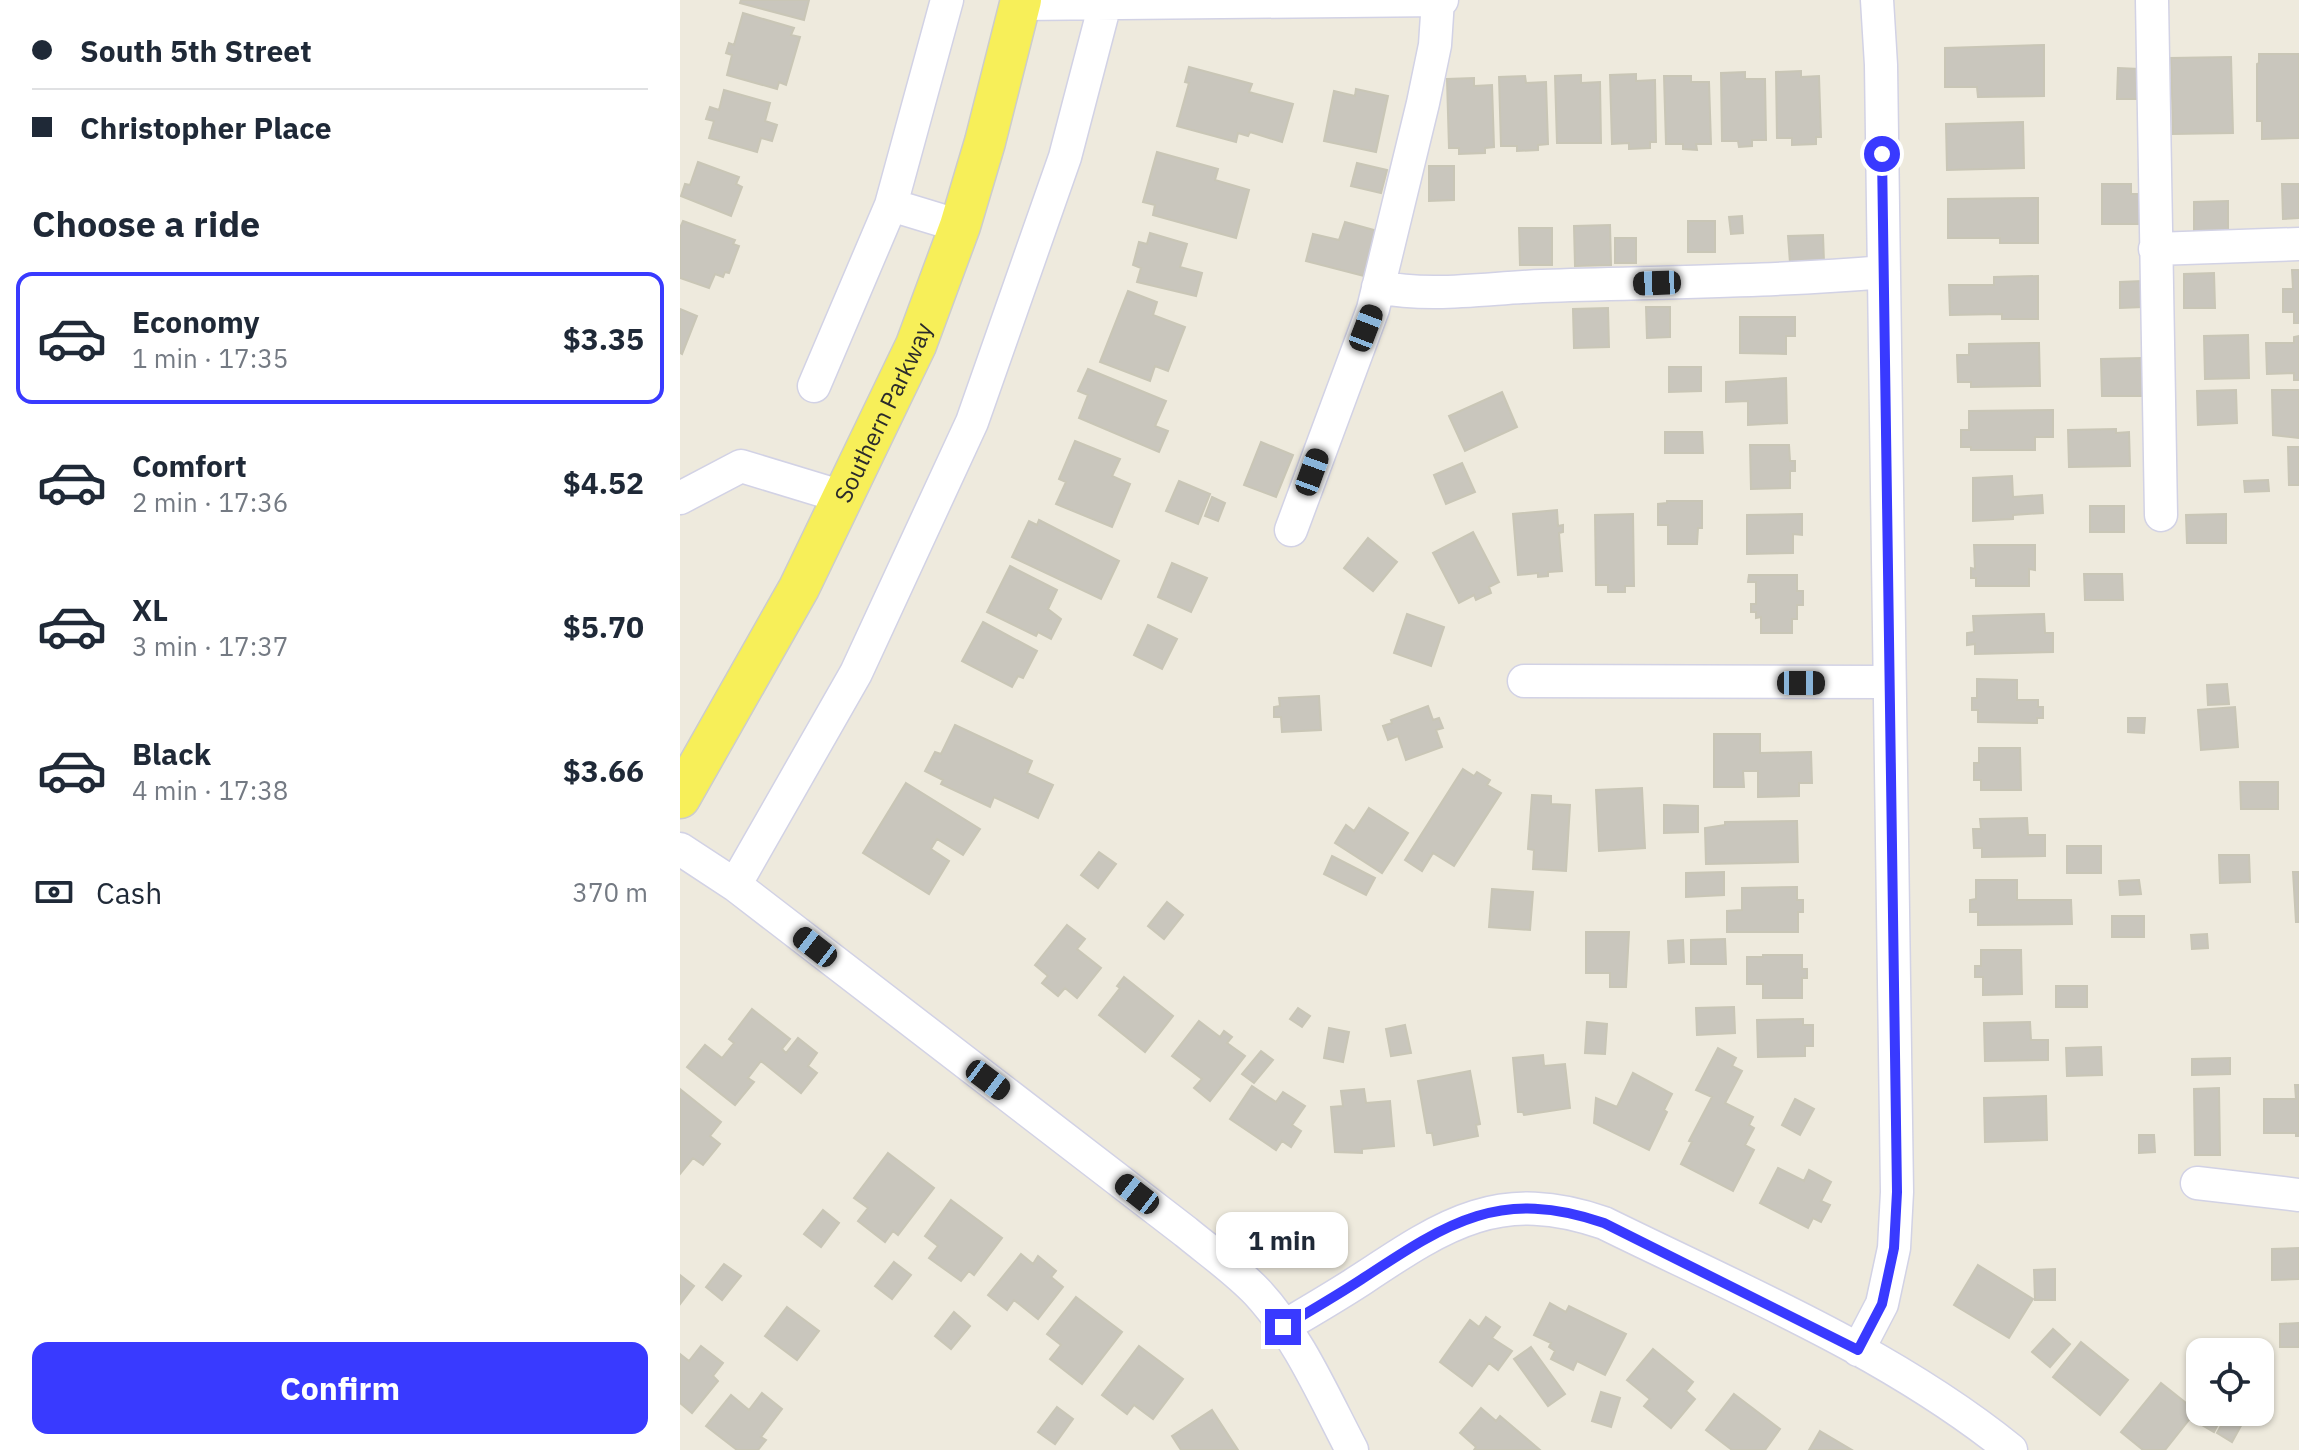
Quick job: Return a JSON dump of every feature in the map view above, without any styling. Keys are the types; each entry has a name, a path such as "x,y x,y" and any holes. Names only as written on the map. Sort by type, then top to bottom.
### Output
{"main road":[{"name":"Southern Parkway","path":"680,798 799,588 916,345 960,226 985,142 1020,2"}],"street":[{"path":"814,386 891,205 947,0"},
{"path":"1020,2 1105,4 1440,0 1423,103 1373,309 1291,530"},
{"path":"1858,1350 1882,1304 1894,1248 1897,1192 1881,65 1877,0"},
{"path":"2152,0 2161,515"},
{"path":"735,885 856,673 972,422 1065,157 1105,4"},
{"path":"891,205 960,226"},
{"path":"2155,249 2299,244"},
{"path":"1378,287 1402,292 1443,292 1538,286 1806,279 1884,272"},
{"path":"680,498 741,466 843,497"},
{"path":"1524,681 1888,682"},
{"path":"680,849 735,885 1186,1232 1256,1291 1283,1327 1352,1450"},
{"path":"2197,1183 2299,1195"},
{"path":"1283,1327 1417,1242 1462,1220 1490,1211 1548,1208 1577,1213 1604,1223 1858,1350 1948,1402 2011,1450"}],"building":[{"path":"741,0 809,0 804,20 740,3"},
{"path":"743,13 794,28 791,35 800,37 786,85 779,82 777,89 727,75 732,55 726,53 729,43 734,45"},
{"path":"2044,45 2044,96 1978,97 1977,87 1945,87 1945,48"},
{"path":"2259,54 2299,54 2299,138 2262,139 2262,121 2257,121"},
{"path":"2231,57 2233,133 2173,134 2171,58"},
{"path":"1189,67 1252,84 1249,92 1293,104 1282,142 1250,132 1248,136 1238,133 1236,142 1177,126 1189,83 1185,82"},
{"path":"2118,68 2139,69 2138,99 2117,99"},
{"path":"1801,71 1801,77 1819,76 1821,137 1816,137 1816,144 1792,145 1792,138 1777,138 1776,72"},
{"path":"1745,72 1745,79 1765,79 1766,140 1752,140 1752,146 1739,147 1738,141 1722,141 1721,73"},
{"path":"1636,74 1636,81 1655,80 1656,142 1650,142 1650,148 1629,149 1629,143 1612,144 1610,75"},
{"path":"1581,75 1581,83 1600,82 1601,143 1557,143 1555,76"},
{"path":"1525,76 1526,83 1546,82 1548,144 1538,145 1538,150 1517,151 1517,146 1501,146 1499,77"},
{"path":"1664,76 1691,76 1691,82 1709,82 1711,144 1696,144 1697,150 1683,149 1683,144 1666,144"},
{"path":"1474,78 1474,86 1492,85 1494,147 1485,148 1485,153 1459,154 1459,148 1449,148 1447,79"},
{"path":"1356,89 1388,96 1376,152 1324,141 1334,91 1355,96"},
{"path":"724,90 770,103 765,121 777,125 772,141 761,138 757,152 709,138 714,121 706,119 710,107 719,110"},
{"path":"2023,122 2024,168 1947,170 1946,124"},
{"path":"1157,152 1218,169 1215,180 1249,190 1236,238 1153,215 1155,205 1143,202"},
{"path":"698,162 739,177 736,184 742,187 731,216 681,196 685,184 690,185"},
{"path":"1357,163 1387,170 1381,193 1351,186"},
{"path":"1429,166 1454,166 1454,200 1429,201"},
{"path":"2102,184 2131,184 2131,194 2141,194 2141,224 2102,224"},
{"path":"2282,184 2299,184 2299,218 2283,219"},
{"path":"2038,198 2038,243 2000,243 2000,238 1948,238 1948,199"},
{"path":"2228,201 2228,234 2194,234 2194,202"},
{"path":"1742,216 1743,233 1731,234 1729,217"},
{"path":"683,221 735,240 733,244 739,246 729,273 725,272 723,277 715,274 709,288 680,278 680,228"},
{"path":"1688,221 1715,221 1715,252 1688,252"},
{"path":"1345,222 1381,232 1368,277 1306,261 1313,234 1339,240"},
{"path":"1610,225 1611,265 1575,266 1574,226"},
{"path":"1519,228 1552,228 1552,265 1520,265"},
{"path":"1150,233 1187,244 1180,267 1202,273 1196,296 1137,282 1141,268 1133,265 1139,242 1147,244"},
{"path":"1823,235 1824,262 1790,263 1788,236"},
{"path":"1615,238 1636,238 1636,263 1615,263"},
{"path":"2292,270 2299,270 2299,323 2294,323 2294,312 2283,312 2283,289 2293,289"},
{"path":"2214,273 2215,308 2184,308 2184,274"},
{"path":"2038,276 2038,319 2002,319 2002,314 1950,315 1949,285 1994,285 1994,277"},
{"path":"2142,281 2143,307 2120,308 2120,282"},
{"path":"1128,291 1157,302 1153,315 1185,327 1168,371 1155,366 1150,381 1100,362"},
{"path":"1646,307 1670,307 1670,337 1647,338"},
{"path":"1608,308 1609,347 1574,348 1573,309"},
{"path":"680,309 697,316 682,354 680,353"},
{"path":"1740,317 1795,317 1795,336 1786,336 1786,354 1740,353"},
{"path":"2248,335 2249,378 2205,379 2204,336"},
{"path":"2299,336 2299,380 2294,380 2294,373 2267,374 2266,343 2294,343 2294,337"},
{"path":"2039,343 2040,386 1971,387 1971,382 1958,382 1957,355 1969,355 1969,344"},
{"path":"2142,358 2143,396 2102,396 2101,359"},
{"path":"1669,367 1701,367 1701,391 1669,392"},
{"path":"1088,369 1166,401 1155,426 1168,431 1159,452 1079,418 1088,395 1078,391"},
{"path":"1786,378 1787,423 1748,425 1748,401 1726,402 1726,382"},
{"path":"2236,390 2237,423 2198,425 2197,391"},
{"path":"2272,390 2299,390 2299,438 2273,435"},
{"path":"1502,392 1517,427 1465,451 1449,416"},
{"path":"2053,410 2053,437 2035,437 2035,450 1971,450 1971,447 1961,447 1961,430 1969,430 1969,411"},
{"path":"2116,429 2116,433 2129,432 2130,466 2069,467 2068,430"},
{"path":"1665,432 1702,432 1703,453 1665,453"},
{"path":"1075,441 1120,459 1112,476 1130,484 1112,527 1056,504 1066,482 1059,479"},
{"path":"1261,442 1293,455 1276,497 1244,485"},
{"path":"1750,445 1789,445 1790,461 1795,461 1795,471 1790,471 1790,488 1751,489"},
{"path":"2288,447 2299,447 2299,485 2289,485"},
{"path":"1462,463 1475,492 1446,504 1434,475"},
{"path":"2012,476 2013,497 2042,495 2043,513 2013,515 2013,519 1973,521 1973,478"},
{"path":"2268,480 2269,491 2245,492 2244,481"},
{"path":"1179,481 1210,494 1198,524 1166,511"},
{"path":"1212,497 1225,503 1218,521 1205,516"},
{"path":"1702,501 1702,528 1698,528 1697,544 1668,544 1668,525 1658,525 1658,504"},
{"path":"2090,506 2124,506 2124,532 2090,532"},
{"path":"1557,510 1558,526 1563,525 1563,532 1559,533 1562,571 1548,572 1548,576 1538,577 1538,573 1518,575 1513,514"},
{"path":"1633,514 1634,586 1625,586 1625,592 1608,592 1608,585 1596,585 1595,515"},
{"path":"1802,514 1802,535 1793,534 1793,553 1747,554 1747,515"},
{"path":"2226,514 2226,543 2187,543 2186,515"},
{"path":"1039,520 1119,561 1101,599 1012,557 1029,521 1037,525"},
{"path":"1473,532 1499,582 1489,587 1491,593 1476,600 1474,595 1459,603 1433,553"},
{"path":"1368,538 1397,562 1373,591 1344,568"},
{"path":"1974,545 2035,545 2035,570 2029,569 2029,586 1976,586 1976,578 1971,578 1971,568 1975,569"},
{"path":"1172,563 1207,578 1191,612 1158,597"},
{"path":"1010,566 1057,590 1048,609 1061,619 1051,639 1038,632 1036,636 987,612"},
{"path":"2084,574 2122,574 2123,600 2085,600"},
{"path":"1749,575 1797,575 1797,591 1803,591 1803,605 1797,605 1797,619 1792,619 1792,633 1761,633 1761,617 1756,618 1756,612 1751,612 1751,604 1756,604 1756,582 1748,582"},
{"path":"1407,614 1444,627 1431,666 1394,653"},
{"path":"2044,614 2045,633 2053,633 2053,652 1975,654 1975,644 1967,645 1967,633 1974,632 1973,616"},
{"path":"983,622 1037,651 1023,678 1018,676 1012,687 962,661"},
{"path":"1148,625 1177,639 1162,669 1134,655"},
{"path":"1977,679 2017,680 2017,700 2038,700 2038,707 2043,707 2043,718 2037,718 2037,723 1978,722 1978,710 1972,710 1972,698 1977,698"},
{"path":"2227,684 2229,704 2208,705 2207,685"},
{"path":"1319,696 1321,730 1282,732 1281,717 1274,717 1274,707 1280,706 1279,698"},
{"path":"1428,706 1433,720 1439,718 1443,728 1436,730 1442,747 1406,760 1398,736 1388,740 1383,726"},
{"path":"2235,707 2238,747 2201,750 2198,710"},
{"path":"2128,718 2145,718 2144,733 2128,732"},
{"path":"955,725 1032,761 1027,773 1053,785 1038,818 994,797 990,807 941,784 943,780 925,771 935,752 941,754"},
{"path":"1714,734 1760,734 1760,753 1811,752 1812,783 1799,783 1799,796 1758,797 1758,771 1743,771 1744,787 1714,787"},
{"path":"1979,748 2020,748 2021,790 1981,790 1981,780 1974,780 1974,763 1979,763"},
{"path":"1463,769 1474,776 1477,772 1490,780 1487,785 1501,793 1454,866 1433,853 1422,871 1405,860"},
{"path":"2240,782 2278,782 2278,809 2241,809"},
{"path":"906,783 980,829 963,855 937,839 931,849 949,861 929,894 863,853"},
{"path":"1642,788 1645,848 1599,851 1596,790"},
{"path":"1532,795 1551,796 1551,804 1570,805 1566,871 1533,869 1534,850 1528,849"},
{"path":"1664,805 1698,806 1698,832 1664,833"},
{"path":"1369,808 1408,833 1382,873 1335,843 1346,825 1354,831"},
{"path":"2027,818 2028,835 2045,835 2045,856 1982,857 1982,848 1974,848 1973,829 1981,829 1980,819"},
{"path":"1797,821 1798,862 1706,864 1705,828 1725,825 1725,822"},
{"path":"2067,846 2101,846 2101,873 2067,873"},
{"path":"1099,852 1116,864 1098,888 1081,875"},
{"path":"2219,855 2249,855 2250,882 2220,883"},
{"path":"1332,856 1375,878 1366,895 1324,874"},
{"path":"1724,872 1724,895 1686,897 1686,873"},
{"path":"2293,872 2299,872 2299,922 2296,922"},
{"path":"1976,880 2017,880 2017,900 2071,900 2072,924 1978,925 1978,912 1970,912 1970,900 1976,899"},
{"path":"2139,880 2141,894 2120,895 2119,881"},
{"path":"1797,887 1797,900 1803,900 1803,912 1798,912 1798,932 1727,932 1727,911 1742,910 1742,888"},
{"path":"1492,889 1533,892 1530,930 1489,927"},
{"path":"1167,902 1183,915 1164,939 1148,926"},
{"path":"2112,916 2144,916 2144,937 2112,937"},
{"path":"1067,925 1085,939 1077,949 1101,968 1077,998 1065,988 1058,996 1042,983 1048,976 1035,965"},
{"path":"1586,932 1629,932 1626,987 1610,987 1610,973 1586,973"},
{"path":"2207,934 2208,948 2192,949 2191,935"},
{"path":"1725,939 1726,964 1691,964 1691,940"},
{"path":"1683,940 1684,962 1669,963 1668,941"},
{"path":"1981,950 2021,950 2022,994 1983,995 1983,977 1975,977 1975,966 1981,966"},
{"path":"1802,955 1802,969 1807,969 1807,978 1802,978 1802,998 1763,998 1763,984 1747,984 1747,957"},
{"path":"1124,977 1173,1016 1145,1052 1099,1015 1120,988 1117,986"},
{"path":"2056,986 2087,986 2087,1007 2056,1007"},
{"path":"1734,1007 1735,1033 1697,1035 1696,1008"},
{"path":"1298,1008 1310,1016 1302,1027 1290,1019"},
{"path":"752,1009 790,1039 782,1049 786,1053 798,1038 817,1053 808,1066 817,1073 801,1093 761,1061 748,1078 754,1082 735,1105 687,1067 705,1045 722,1058 734,1043 729,1039"},
{"path":"1803,1019 1803,1025 1813,1025 1813,1046 1805,1046 1805,1056 1758,1057 1757,1020"},
{"path":"1199,1021 1220,1037 1224,1031 1232,1037 1227,1043 1245,1056 1210,1101 1194,1088 1202,1079 1172,1056"},
{"path":"1587,1022 1607,1024 1605,1054 1585,1053"},
{"path":"2030,1022 2031,1040 2048,1040 2048,1060 1985,1061 1984,1023"},
{"path":"1405,1025 1411,1053 1391,1056 1386,1029"},
{"path":"1329,1028 1349,1032 1343,1062 1324,1058"},
{"path":"2101,1047 2102,1075 2067,1076 2066,1048"},
{"path":"1718,1048 1736,1058 1732,1066 1742,1071 1725,1103 1753,1117 1749,1125 1754,1128 1745,1145 1754,1150 1733,1191 1681,1164 1712,1097 1696,1090"},
{"path":"1261,1051 1273,1060 1254,1083 1242,1074"},
{"path":"1543,1055 1544,1066 1565,1064 1570,1108 1524,1115 1518,1112 1513,1058"},
{"path":"2230,1058 2230,1074 2192,1075 2192,1059"},
{"path":"1470,1071 1480,1124 1476,1125 1478,1136 1434,1145 1432,1133 1427,1133 1418,1081"},
{"path":"1633,1073 1672,1094 1649,1150 1594,1123 1596,1098 1617,1107"},
{"path":"2295,1085 2299,1085 2299,1136 2296,1133 2264,1133 2264,1099 2296,1099"},
{"path":"1252,1086 1276,1102 1283,1092 1305,1106 1292,1125 1301,1131 1291,1147 1282,1141 1276,1150 1230,1119"},
{"path":"2219,1088 2220,1155 2195,1155 2194,1089"},
{"path":"680,1089 721,1122 710,1136 720,1144 703,1165 693,1158 680,1174"},
{"path":"1364,1089 1366,1103 1390,1101 1394,1146 1362,1149 1362,1153 1335,1152 1331,1107 1343,1106 1341,1091"},
{"path":"2046,1096 2047,1140 1985,1142 1984,1098"},
{"path":"1795,1099 1814,1109 1800,1135 1782,1125"},
{"path":"2139,1135 2154,1135 2155,1152 2139,1153"},
{"path":"888,1153 934,1188 898,1235 893,1231 885,1242 858,1221 868,1208 854,1198"},
{"path":"1778,1168 1804,1181 1809,1170 1831,1182 1821,1201 1830,1205 1821,1222 1813,1218 1808,1228 1760,1203"},
{"path":"951,1200 1002,1238 974,1275 969,1271 961,1281 929,1258 938,1246 925,1236"},
{"path":"823,1210 839,1223 821,1247 804,1234"},
{"path":"2299,1248 2299,1279 2272,1280 2272,1249"},
{"path":"1021,1254 1033,1264 1038,1256 1056,1271 1051,1277 1063,1287 1038,1319 1014,1300 1007,1310 988,1295"},
{"path":"894,1262 911,1275 892,1299 875,1286"},
{"path":"724,1264 741,1276 722,1300 706,1287"},
{"path":"1978,1265 2033,1299 2009,1338 1954,1305"},
{"path":"2055,1269 2055,1300 2035,1300 2034,1270"},
{"path":"680,1275 694,1286 680,1304"},
{"path":"1076,1297 1122,1332 1082,1384 1050,1359 1061,1345 1047,1334"},
{"path":"1550,1303 1566,1312 1569,1306 1626,1334 1605,1375 1577,1361 1573,1370 1551,1359 1555,1351 1549,1347 1551,1343 1534,1335"},
{"path":"787,1307 819,1331 797,1360 765,1336"},
{"path":"954,1312 970,1326 951,1349 935,1336"},
{"path":"1486,1317 1500,1327 1492,1338 1512,1351 1498,1370 1489,1363 1472,1386 1440,1362 1470,1320 1479,1327"},
{"path":"2299,1323 2299,1347 2280,1347 2280,1324"},
{"path":"2053,1329 2070,1344 2050,1367 2032,1352"},
{"path":"2081,1342 2128,1380 2100,1415 2053,1377"},
{"path":"701,1346 723,1363 713,1376 718,1381 692,1413 680,1403 680,1354 689,1361"},
{"path":"1139,1346 1183,1379 1153,1419 1134,1405 1127,1414 1102,1395"},
{"path":"1531,1347 1565,1394 1548,1406 1514,1359"},
{"path":"1653,1349 1693,1382 1686,1391 1695,1399 1671,1428 1644,1406 1650,1399 1627,1380"},
{"path":"2161,1383 2186,1403 2186,1424 2165,1450 2143,1450 2121,1432"},
{"path":"1601,1392 1620,1398 1611,1427 1592,1421"},
{"path":"762,1393 782,1409 761,1437 766,1440 758,1450 737,1450 706,1426 731,1395 749,1410"},
{"path":"1734,1394 1780,1429 1765,1450 1732,1450 1706,1430"},
{"path":"1057,1407 1073,1419 1055,1444 1038,1432"},
{"path":"1481,1408 1496,1421 1500,1416 1540,1450 1474,1450 1476,1447 1460,1433"},
{"path":"1212,1410 1238,1450 1181,1450 1172,1436"},
{"path":"2221,1426 2241,1426 2232,1442 2217,1433"},
{"path":"1820,1431 1852,1450 1809,1450"}],"route":[{"path":"1283,1327 1417,1242 1462,1220 1490,1211 1519,1208 1548,1208 1577,1213 1604,1223 1858,1350 1882,1304 1894,1248 1897,1192 1882,154"}]}
